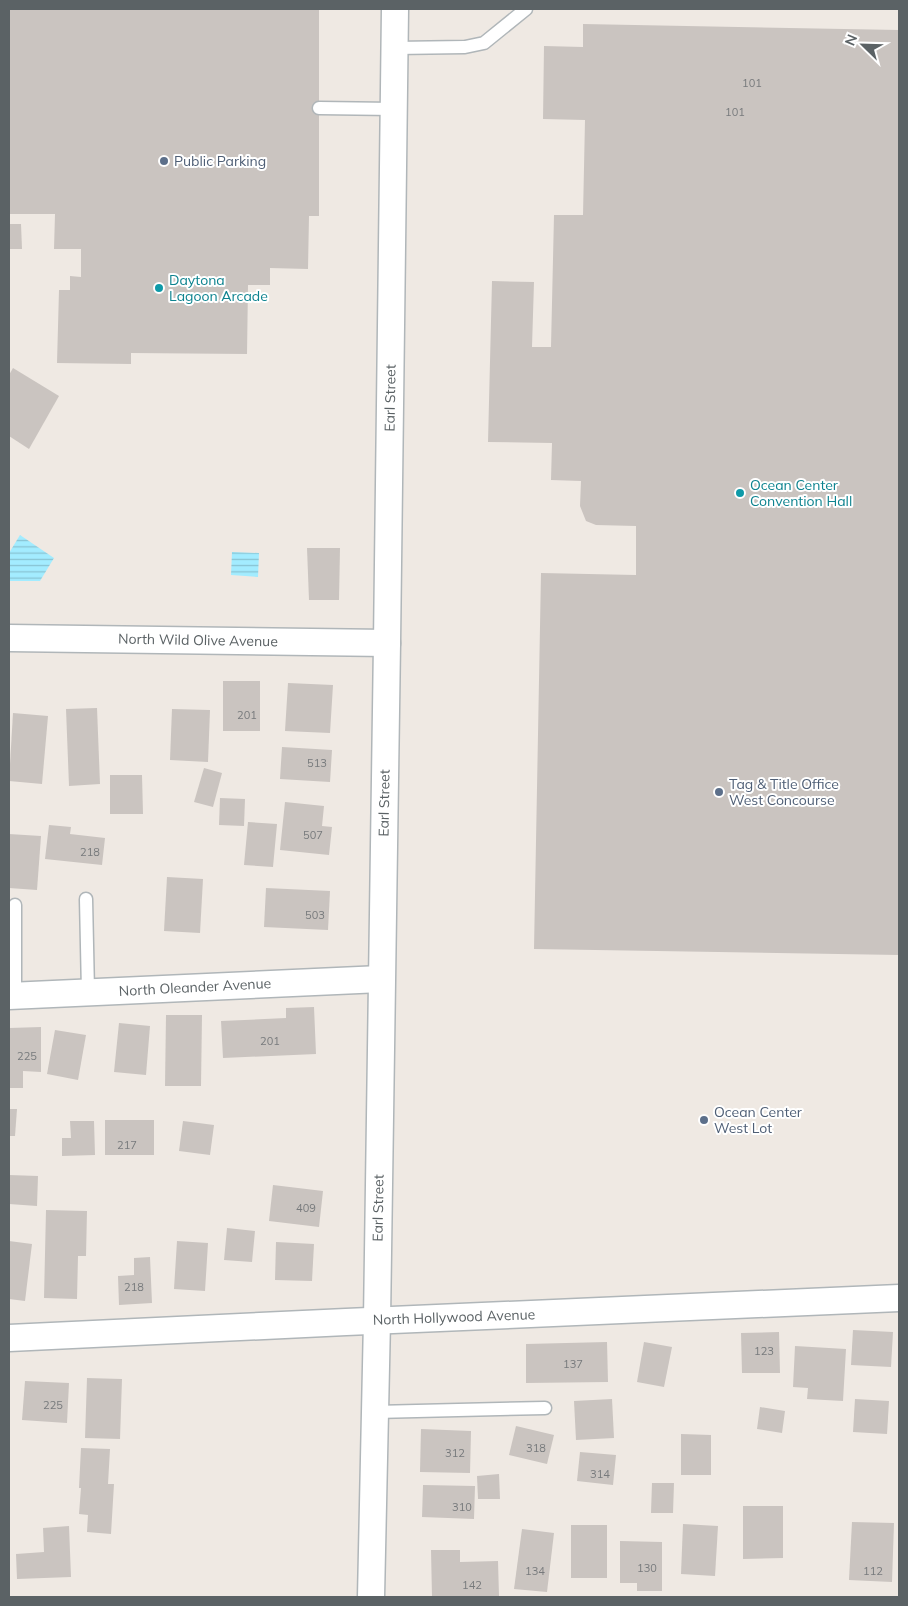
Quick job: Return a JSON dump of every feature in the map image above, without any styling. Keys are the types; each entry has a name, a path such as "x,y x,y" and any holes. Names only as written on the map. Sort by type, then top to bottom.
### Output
{"street":[{"name":"Earl Street","path":"371,1597 377,1320 395,9"},
{"name":"North Wild Olive Avenue","path":"9,638 387,643"},
{"name":"North Oleander Avenue","path":"12,996 381,979"},
{"name":"North Hollywood Avenue","path":"9,1338 899,1298"}],"lane":[{"path":"394,48 466,48 484,42 526,9"},
{"path":"319,108 394,109"},
{"path":"86,899 88,992"},
{"path":"12,996 15,905"},
{"path":"375,1412 544,1408"}],"water":[{"path":"20,535 54,558 40,581 9,581 9,553"},
{"path":"232,552 259,553 258,577 231,575"}],"building":[{"name":"Public Parking","path":"9,9 319,9 319,216 309,216 308,269 270,268 270,285 248,285 247,354 131,353 131,364 57,363 59,290 70,290 70,276 81,277 81,249 54,249 55,214 9,214"},
{"name":"Ocean Center Convention Hall","path":"583,24 899,30 899,955 534,949 541,573 636,575 636,526 596,525 586,521 580,506 581,481 551,480 552,443 488,442 492,281 534,282 532,347 551,347 554,215 583,215 585,120 543,119 544,46 583,47"},
{"path":"9,224 21,224 22,249 9,249"},
{"path":"13,368 59,396 29,449 9,436 9,375"},
{"path":"307,548 340,548 339,600 309,600"},
{"path":"223,681 260,681 260,731 223,731"},
{"path":"288,683 333,685 330,733 285,731"},
{"path":"97,708 100,784 69,786 66,709"},
{"path":"172,709 210,710 208,762 170,760"},
{"path":"13,713 48,716 42,784 9,781"},
{"path":"282,747 332,750 330,782 280,779"},
{"path":"204,768 222,773 213,807 194,802"},
{"path":"110,775 142,775 143,814 110,814"},
{"path":"220,798 245,799 244,826 219,825"},
{"path":"285,802 324,806 322,826 332,827 329,855 280,850"},
{"path":"248,822 277,824 273,867 244,865"},
{"path":"49,825 71,827 70,834 105,838 102,865 45,859"},
{"path":"9,834 41,836 37,890 9,888"},
{"path":"167,877 203,879 200,933 164,931"},
{"path":"266,888 330,891 328,930 264,927"},
{"path":"314,1007 316,1054 223,1058 221,1021 286,1018 286,1008"},
{"path":"166,1015 202,1015 201,1086 165,1086"},
{"path":"119,1023 150,1026 146,1075 114,1072"},
{"path":"41,1027 41,1072 23,1071 23,1088 9,1088 9,1028"},
{"path":"55,1030 86,1035 78,1080 47,1074"},
{"path":"9,1109 17,1109 15,1136 9,1136"},
{"path":"105,1120 154,1120 154,1155 105,1155"},
{"path":"70,1121 94,1121 95,1155 62,1156 62,1138 71,1138"},
{"path":"183,1121 214,1125 210,1155 179,1151"},
{"path":"9,1175 38,1176 37,1206 9,1204"},
{"path":"273,1185 323,1191 319,1227 269,1221"},
{"path":"46,1210 87,1211 86,1256 78,1256 77,1299 44,1298"},
{"path":"227,1228 255,1231 252,1262 224,1260"},
{"path":"9,1241 32,1244 25,1301 9,1299"},
{"path":"177,1241 208,1243 205,1291 174,1289"},
{"path":"276,1242 314,1244 312,1281 275,1280"},
{"path":"150,1257 152,1303 119,1305 118,1276 134,1275 134,1258"},
{"path":"853,1330 893,1332 891,1367 851,1365"},
{"path":"779,1332 780,1373 742,1373 741,1333"},
{"path":"607,1342 608,1382 526,1383 526,1344"},
{"path":"644,1342 672,1347 664,1387 637,1382"},
{"path":"795,1346 846,1349 843,1401 807,1399 808,1388 793,1387"},
{"path":"87,1378 122,1379 120,1439 85,1438"},
{"path":"25,1381 69,1383 67,1423 22,1420"},
{"path":"612,1399 614,1438 576,1440 574,1401"},
{"path":"855,1399 889,1401 887,1434 853,1432"},
{"path":"760,1407 785,1411 782,1433 757,1429"},
{"path":"516,1426 554,1435 547,1464 509,1455"},
{"path":"421,1429 471,1431 470,1473 420,1472"},
{"path":"681,1434 711,1435 711,1475 681,1475"},
{"path":"81,1448 110,1449 108,1484 114,1484 111,1534 87,1532 88,1515 79,1514"},
{"path":"580,1452 616,1455 613,1485 577,1481"},
{"path":"499,1474 500,1499 478,1499 477,1476"},
{"path":"652,1483 674,1483 673,1513 651,1513"},
{"path":"423,1485 475,1486 474,1519 422,1517"},
{"path":"743,1506 783,1506 783,1558 743,1559"},
{"path":"852,1522 894,1523 892,1582 849,1580"},
{"path":"683,1524 718,1526 715,1576 681,1574"},
{"path":"571,1525 607,1525 607,1578 571,1578"},
{"path":"69,1526 71,1577 17,1579 16,1554 44,1552 43,1528"},
{"path":"522,1529 554,1533 547,1592 514,1589"},
{"path":"620,1541 662,1542 662,1591 637,1591 637,1583 620,1583"},
{"path":"431,1550 460,1550 460,1562 498,1561 499,1596 432,1597"}],"place":[{"name":"Public Parking","path":"164,161"},
{"name":"Daytona Lagoon Arcade","path":"159,288"},
{"name":"Ocean Center Convention Hall","path":"740,493"},
{"name":"Tag & Title Office West Concourse","path":"719,792"},
{"name":"Ocean Center West Lot","path":"704,1120"}]}
